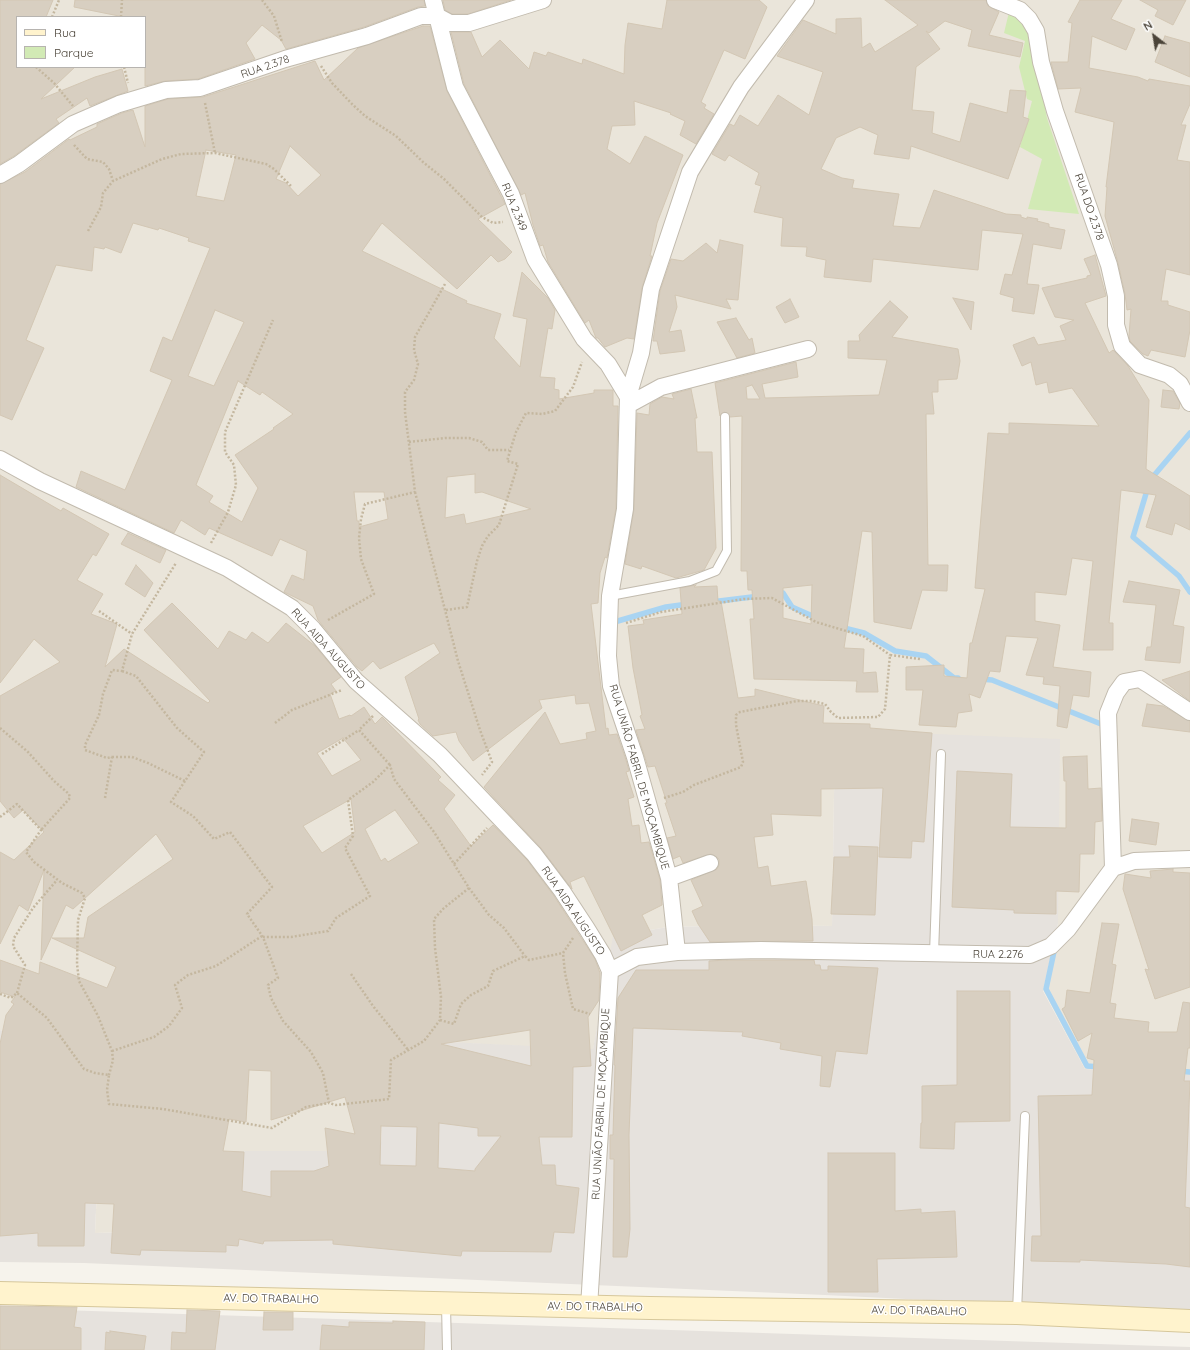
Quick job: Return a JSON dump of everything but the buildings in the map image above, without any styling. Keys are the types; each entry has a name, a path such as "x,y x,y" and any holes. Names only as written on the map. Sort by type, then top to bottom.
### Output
{"main road":[{"name":"AV. DO TRABALHO","path":"0,1293 589,1306 1017,1312 1190,1321"}],"street":[{"name":"RUA 2.349","path":"433,0 455,87 511,194 535,259 584,339 608,364 628,401"},
{"name":"RUA 2.378","path":"0,175 19,164 62,131 83,119 140,97 166,90 200,88 285,59 367,36 421,16 437,16 450,23 469,23 542,0"},
{"name":"RUA UNIÃO FABRIL DE MOÇAMBIQUE","path":"677,952 669,878 635,757 611,686 608,656 610,596 625,509 628,401 641,353 651,289 690,172 742,88 806,0"},
{"name":"RUA DO 2.378","path":"995,0 1020,10 1030,19 1036,31 1041,62 1055,111 1109,265 1116,296 1116,325 1122,346 1140,365 1169,375 1180,384 1190,404"},
{"path":"628,401 661,387 808,349"},
{"name":"RUA AIDA AUGUSTO","path":"0,458 40,481 228,568 292,608 313,629 356,682 440,755 534,854 562,890 603,955 610,971"},
{"path":"1190,712 1140,679 1124,682 1116,693 1108,713 1113,868 1134,861 1190,859"},
{"path":"669,878 710,863"},
{"name":"RUA 2.276","path":"677,952 761,950 1030,955 1050,946 1068,929 1113,868"},
{"path":"610,971 636,957 677,952"},
{"name":"RUA UNIÃO FABRIL DE MOÇAMBIQUE","path":"589,1306 610,971"}],"lane":[{"path":"610,596 690,581 716,571 727,551 725,418"},
{"path":"934,954 941,754"},
{"path":"1017,1312 1025,1116"},
{"path":"446,1303 447,1350"}],"path":[{"path":"52,16 59,0"},
{"path":"121,16 122,0"},
{"path":"262,0 274,16 285,59"},
{"path":"315,51 323,69 332,82 352,104 366,116 396,136 423,162 444,179 482,216 493,223 503,222 508,212 511,194"},
{"path":"37,68 54,83 83,119"},
{"path":"200,88 214,140 215,153"},
{"path":"62,131 87,159 103,162 109,169 114,180"},
{"path":"88,231 101,207 103,193 114,180 168,157 181,154 215,153 266,164 274,169 292,187"},
{"path":"445,284 416,337 414,350 418,364 414,380 405,392 415,492 458,661 492,762 472,789"},
{"path":"204,558 228,512 236,484 234,465 225,452 225,432 273,320"},
{"path":"446,610 467,607 479,554 488,536 499,525 518,464 506,461 516,432 526,413 542,414 555,411 573,387 582,362 584,339"},
{"path":"409,442 445,438 469,438 482,442 488,450 509,450"},
{"path":"313,629 374,594 361,559 361,519 365,504 415,492"},
{"path":"122,671 132,634 185,549"},
{"path":"609,628 661,612 744,599 772,598 816,622 863,636 890,655 920,660"},
{"path":"99,611 132,634"},
{"path":"648,803 683,792 694,785 741,767 743,762 736,725 736,715 740,712 797,701 812,701 825,704 838,718 878,717 885,709 890,655"},
{"path":"185,781 148,763 132,758 107,758 85,750 84,745 99,715 103,694 112,670 122,671 136,676 177,728 204,752 185,781 171,802 193,816 214,839 230,832 272,887 247,914 263,937 278,978 268,985 271,998 283,1021 314,1058 323,1073 330,1103"},
{"path":"275,723 292,710 335,694 356,682"},
{"path":"322,754 359,730 384,706"},
{"path":"0,728 28,752 54,781 69,794 70,798 41,830 26,852 34,862 57,880 82,893 85,898 78,920 77,964 79,981 98,1016 112,1051 113,1060 107,1090 109,1104 163,1109 272,1128 306,1107 330,1103 336,1105 390,1099 392,1060 424,1041 440,1020 440,997 434,948 434,919 444,908 469,888"},
{"path":"359,730 390,765 394,778 434,832 469,888 489,915 504,928 525,956 529,960 534,960 563,953"},
{"path":"105,798 112,757"},
{"path":"112,1051 154,1038 169,1026 182,1008 175,985 188,975 216,966 263,937 291,937 328,931 336,918 370,896 345,848 353,836 348,800 373,782 390,765"},
{"path":"0,818 16,804 41,830"},
{"path":"454,864 498,816"},
{"path":"0,994 11,998 17,993 25,965 13,946 14,938 33,908 57,880"},
{"path":"587,929 574,937 563,953 565,973 573,1009 588,1013 606,1022"},
{"path":"440,1020 454,1024 461,1004 471,995 488,986 492,971 525,956"},
{"path":"351,974 373,1006 408,1051"},
{"path":"17,993 47,1018 84,1069 95,1073 109,1075"}],"shaded area":[{"path":"0,0 1190,0 1190,1074 1085,1069 1043,990 1058,923 835,731 832,926 751,925 668,927 614,936 593,1050 388,1039 381,1142 343,1151 167,1231 95,1233 102,1071 0,1030"},
{"path":"835,730 1060,739 1058,923 1043,991 1085,1069 1190,1074 1190,1313 825,1295 84,1263 0,1262 0,1030 102,1071 95,1233 167,1231 174,1151 343,1151 381,1142 388,1039 593,1049 613,936 668,927 751,925 832,926"},
{"path":"0,1308 1190,1347 1190,1350 0,1350"}],"green space":[{"path":"1010,8 1028,19 1047,118 1079,214 1028,209 1042,159 1020,147 1032,101 1027,99 1019,67 1025,41 1004,33"}],"waterway":[{"path":"1151,479 1190,433"},
{"path":"1148,487 1133,537 1179,576 1190,592"},
{"path":"776,594 783,593 792,607 817,618"},
{"path":"711,602 760,596"},
{"path":"611,623 666,607 688,604"},
{"path":"840,627 864,633 895,651 926,656 954,678 958,678"},
{"path":"981,679 992,680 1101,724"},
{"path":"1055,947 1046,989 1087,1066 1100,1067"},
{"path":"1178,1071 1190,1072"}]}
